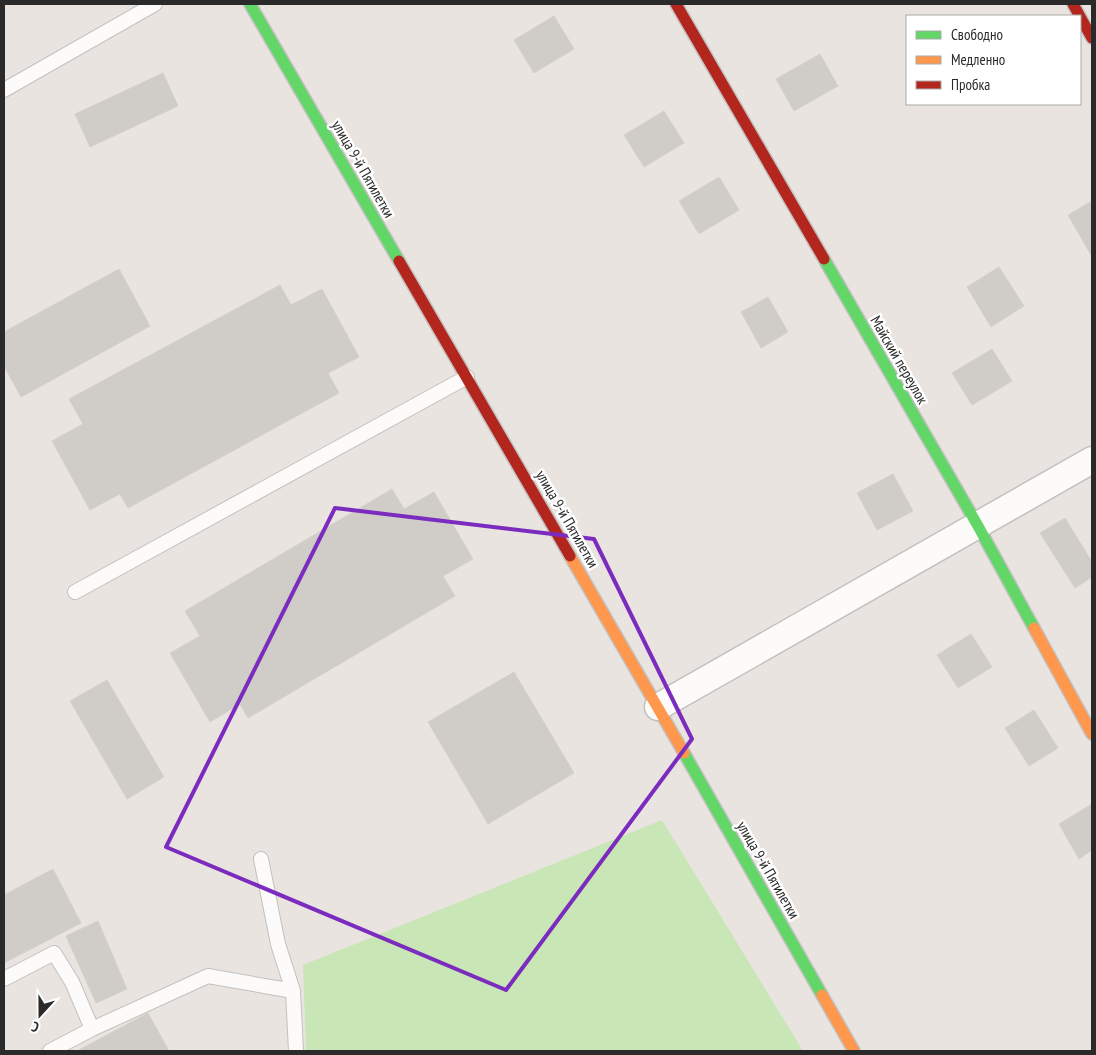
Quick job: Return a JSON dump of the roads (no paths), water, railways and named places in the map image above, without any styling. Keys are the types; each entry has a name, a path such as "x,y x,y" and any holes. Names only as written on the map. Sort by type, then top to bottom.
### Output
{"street":[{"name":"улица 9-й Пятилетки","path":"250,4 658,707 854,1051"},
{"name":"Майский переулок","path":"676,4 978,526 1092,734"},
{"path":"1073,4 1079,15"},
{"path":"1081,18 1092,38"},
{"path":"658,707 1092,460"}],"lane":[{"path":"4,90 155,4"},
{"path":"74,592 467,377"},
{"path":"261,859 278,944 293,991 296,1051"},
{"path":"4,979 54,953 72,982 92,1029"},
{"path":"50,1051 92,1029 208,976 293,991"}]}
